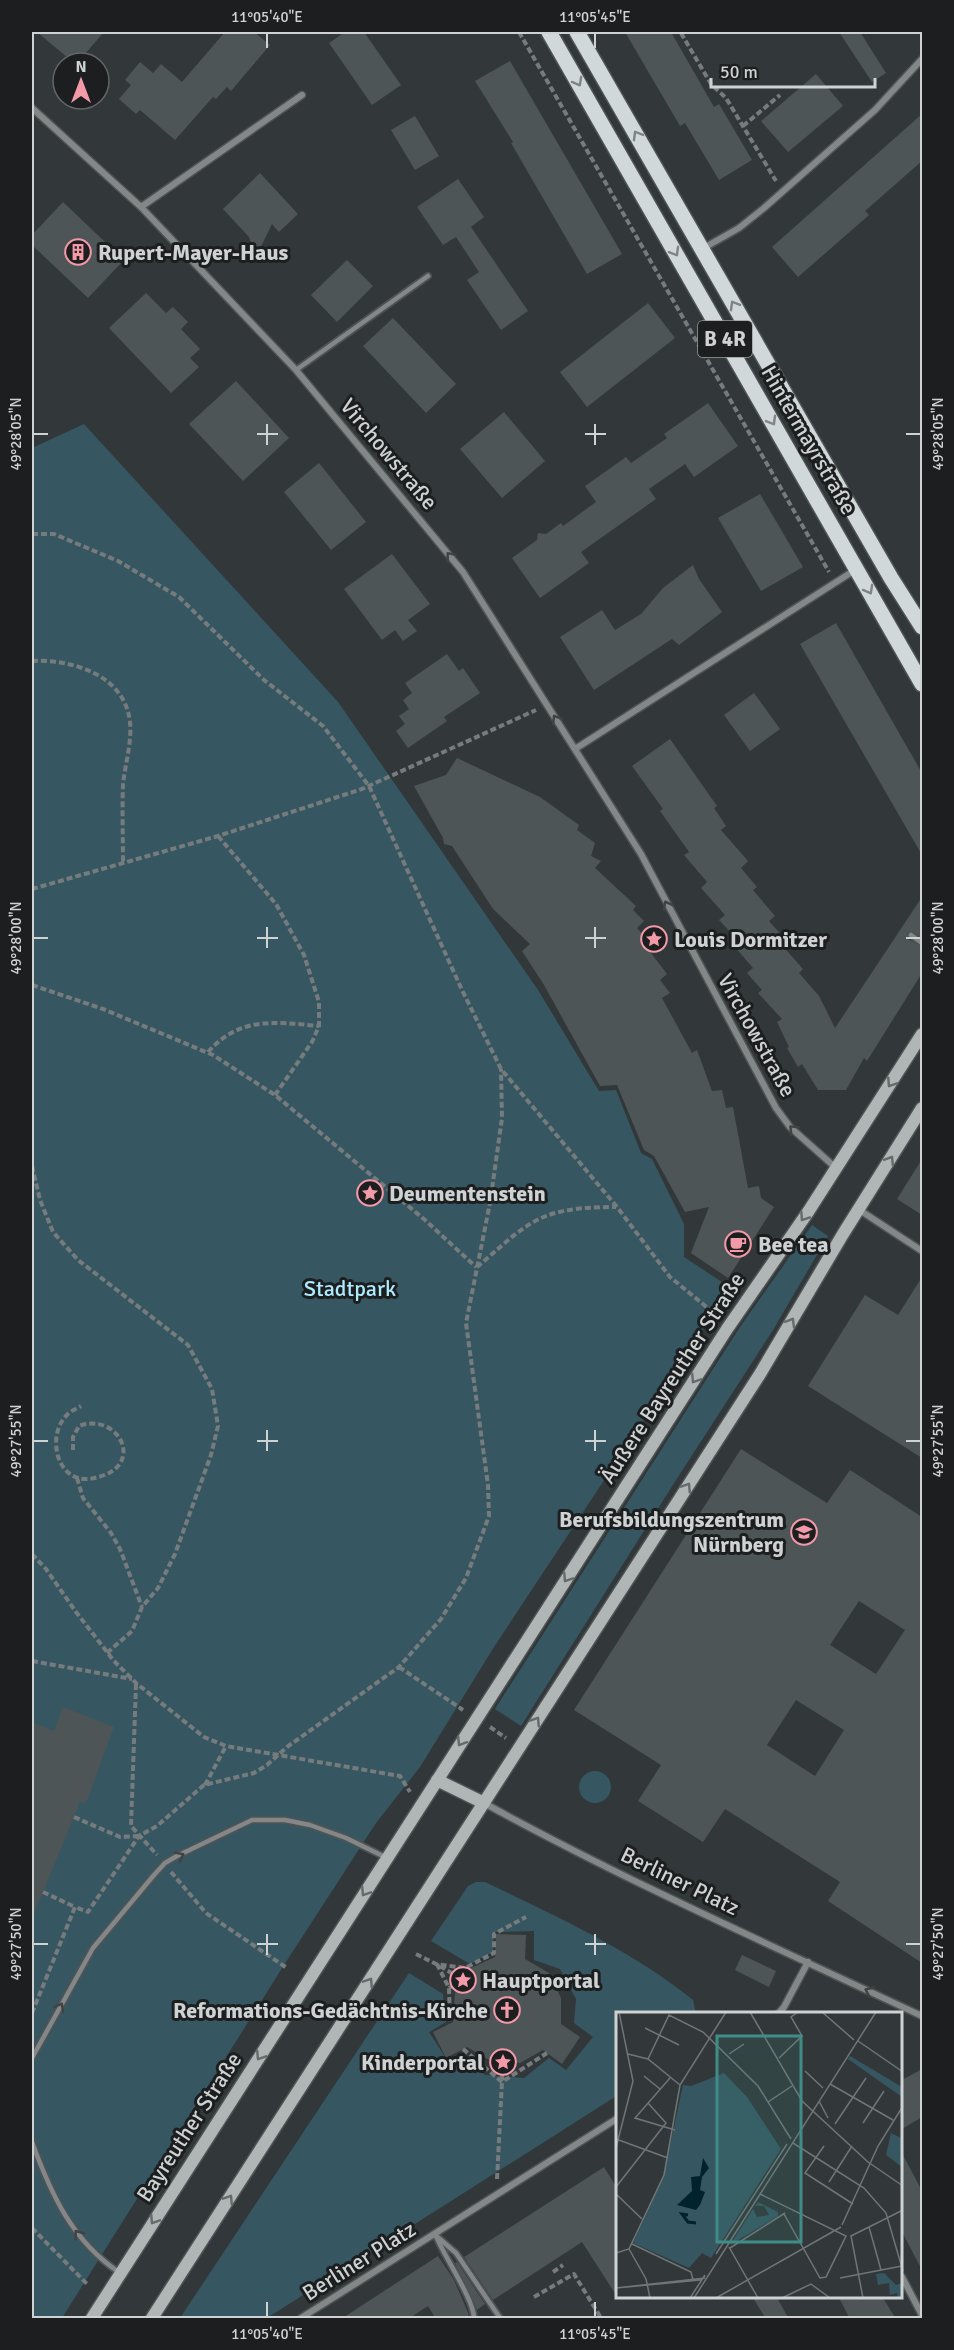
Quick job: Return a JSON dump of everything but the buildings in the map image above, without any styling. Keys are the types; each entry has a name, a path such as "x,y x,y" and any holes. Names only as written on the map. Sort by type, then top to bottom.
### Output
{"main road":[{"name":"Hintermayrstraße","path":"549,32 922,684"},
{"name":"Hintermayrstraße","path":"577,32 891,578 922,627"},
{"name":"Äußere Bayreuther Straße","path":"419,1808 727,1329 836,1168 922,1034"},
{"path":"152,2319 760,1374 858,1209 922,1108"},
{"path":"437,1780 484,1803"},
{"name":"Bayreuther Straße","path":"92,2319 419,1808"}],"street":[{"path":"702,249 739,228 782,192 875,110 922,59"},
{"path":"141,207 302,95"},
{"name":"Virchowstraße","path":"32,108 141,207 296,370 463,572 641,854 776,1108 790,1127 836,1168"},
{"path":"575,749 857,569"},
{"path":"858,1209 922,1251"},
{"name":"Berliner Platz","path":"484,1803 551,1839 922,2016"},
{"path":"780,2012 808,1962"},
{"name":"Berliner Platz","path":"301,2319 616,2119"},
{"path":"903,2279 922,2315"}],"lane":[{"path":"296,370 428,276"},
{"path":"910,935 922,943"},
{"path":"32,2058 93,1948 165,1863 252,1820 285,1820 310,1825 361,1844 387,1858"},
{"path":"32,2142 55,2200 78,2235 101,2260 120,2273"},
{"path":"434,2234 445,2258 462,2285 474,2313 474,2319"},
{"path":"434,2234 456,2253 500,2319"}],"path":[{"path":"519,32 836,584"},
{"path":"681,33 711,84 726,98 782,192"},
{"path":"743,126 780,96"},
{"path":"32,534 54,534 86,547 118,561 179,597 264,680 323,726 369,786 462,990 501,1069 617,1207 670,1277 709,1308"},
{"path":"32,661 73,665 108,679 123,697 130,722 123,783 123,863"},
{"path":"32,889 218,836 369,786 547,705"},
{"path":"218,836 276,904 304,955 319,1002 318,1026 312,1042 275,1095"},
{"path":"32,985 103,1008 208,1052 275,1095 425,1220 476,1268"},
{"path":"208,1052 216,1043 246,1026 271,1021 318,1026"},
{"path":"204,1785 254,1773 399,1667 441,1619 466,1578 489,1516 488,1485 466,1323 490,1203 502,1118 501,1069"},
{"path":"32,1166 40,1200 53,1232 78,1260 188,1345 212,1389 218,1426 211,1455 175,1554 158,1588 142,1607 132,1631 107,1653"},
{"path":"476,1268 523,1229 546,1216 585,1207 617,1207"},
{"path":"81,1406 67,1414 58,1428 55,1444 62,1466 77,1478 83,1498 111,1533 142,1607"},
{"path":"73,1450 73,1437 79,1426 91,1422 106,1425 118,1435 124,1449 121,1462 111,1472 93,1478 77,1478"},
{"path":"32,1554 46,1569 107,1653 134,1681 204,1737 226,1746 400,1776 419,1808"},
{"path":"32,1661 134,1681"},
{"path":"399,1667 519,1746"},
{"path":"134,1681 130,1826 165,1863 206,1913 287,1968"},
{"path":"74,1817 120,1838 139,1836 157,1826 204,1785 226,1746"},
{"path":"43,1892 88,1912 139,1836"},
{"path":"32,2013 75,1907"},
{"path":"489,1957 494,1953 494,1934 526,1917"},
{"path":"416,1954 463,1980"},
{"path":"436,1964 465,1968 495,1954"},
{"path":"436,1964 449,1988 450,2023"},
{"path":"463,1980 465,1968"},
{"path":"449,1988 463,1980"},
{"path":"555,1985 562,1982"},
{"path":"463,2049 502,2082"},
{"path":"502,2082 547,2053"},
{"path":"496,2195 503,2062"},
{"path":"32,2228 88,2285"},
{"path":"553,2272 563,2265"},
{"path":"534,2297 574,2274 601,2319"}],"green space":[{"name":"Stadtpark","path":"84,424 338,702 538,990 599,1091 616,1090 641,1153 652,1159 684,1224 684,1257 731,1288 494,1647 420,1767 376,1823 62,2318 32,2318 32,448"},
{"path":"812,1225 828,1236 773,1330 521,1726 495,1709 740,1327"},
{"path":"595,1771 606,1776 611,1787 606,1798 595,1803 584,1798 579,1787 584,1776"},
{"path":"476,1882 485,1882 619,1950 693,2000 696,2012 616,2012 616,2096 267,2318 180,2318 409,1973 443,1994 446,2022 429,2032 451,2066 465,2056 485,2075 524,2078 549,2058 566,2070 593,2037 574,2023 576,1999 560,1969 534,1960 534,1931 494,1932 493,1952 470,1964 431,1941 468,1886"}],"place":[{"name":"Rupert-Mayer-Haus","path":"78,252"},
{"name":"Louis Dormitzer","path":"654,939"},
{"name":"Deumentenstein","path":"370,1193"},
{"name":"Bee tea","path":"738,1244"},
{"name":"Berufsbildungszentrum Nürnberg","path":"804,1532"},
{"name":"Hauptportal","path":"463,1980"},
{"name":"Reformations-Gedächtnis-Kirche","path":"507,2010"},
{"name":"Kinderportal","path":"503,2062"}]}
